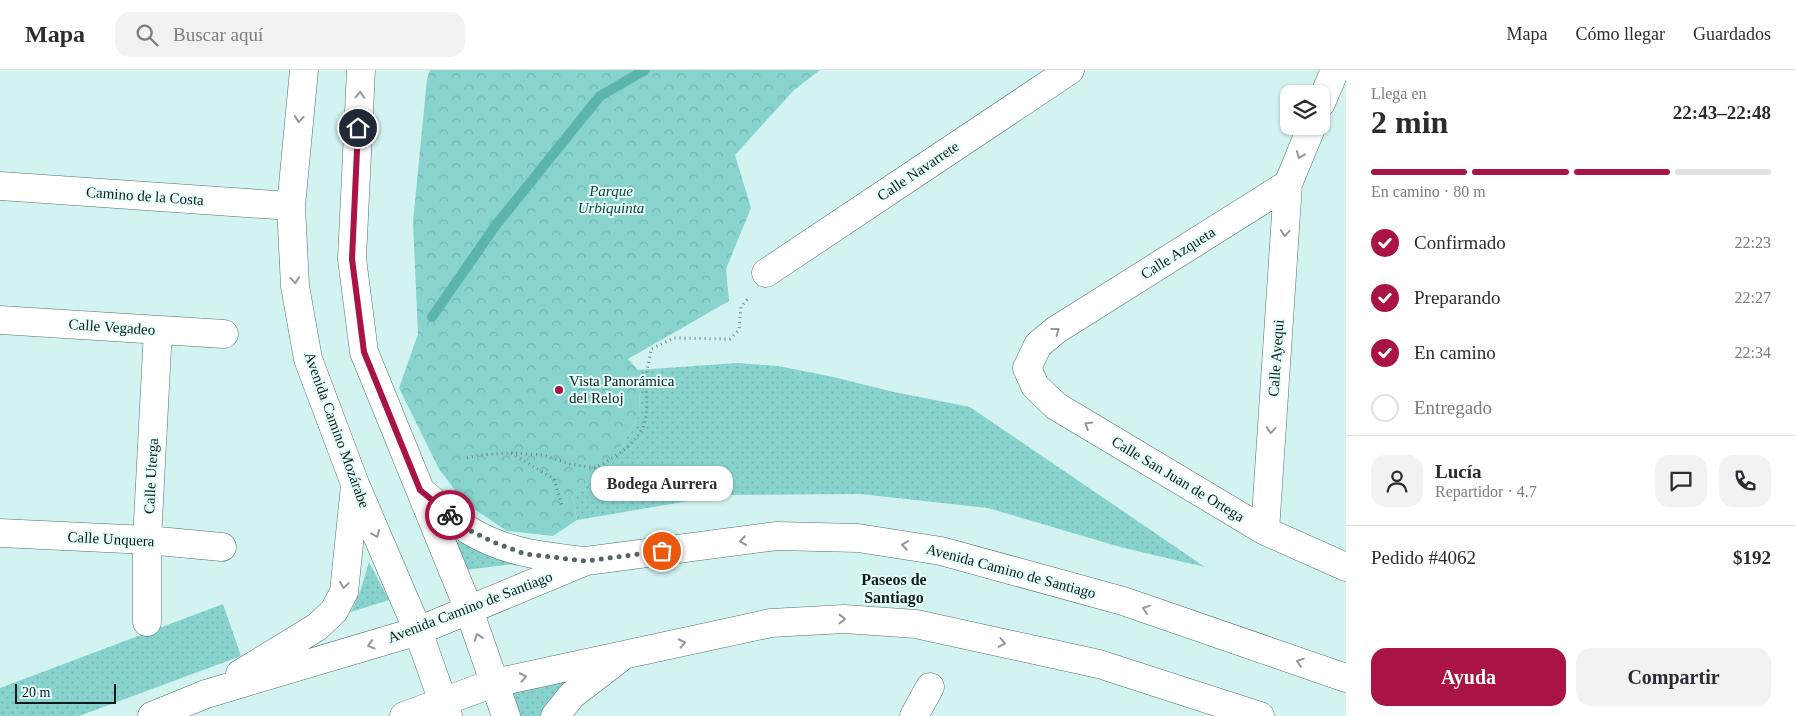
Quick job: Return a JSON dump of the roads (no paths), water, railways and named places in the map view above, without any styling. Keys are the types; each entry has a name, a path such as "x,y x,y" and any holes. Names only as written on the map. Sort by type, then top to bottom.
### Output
{"street":[{"name":"Avenida Camino Mozárabe","path":"304,70 290,206 295,286 308,359 355,484 418,631 446,709"},
{"path":"361,70 352,259 364,352 469,610 506,716"},
{"name":"Calle Navarrete","path":"766,273 1070,70"},
{"path":"1329,85 1335,70"},
{"path":"1288,184 1308,135"},
{"name":"Calle Azqueta","path":"1027,368 1038,345 1056,330 1288,184"},
{"name":"Calle Ayequi","path":"1264,531 1288,184"},
{"name":"Camino de la Costa","path":"0,186 290,206"},
{"name":"Calle Vegadeo","path":"0,320 224,334"},
{"name":"Calle Uterga","path":"147,622 147,540 158,330"},
{"name":"Calle San Juan de Ortega","path":"1027,368 1035,386 1056,406 1264,531 1346,567"},
{"path":"206,694 317,627 334,611 344,592 355,484"},
{"path":"420,490 469,530 493,542 525,554 586,561"},
{"name":"Calle Unquera","path":"0,533 147,540 222,547"},
{"name":"Avenida Camino de Santiago","path":"152,716 206,694 418,631 586,561 777,536 858,538 941,551 1123,601 1346,678"},
{"path":"404,716 446,709 494,683 772,623 844,619 916,624 1099,664 1260,716"},
{"path":"554,716 572,696 624,655"},
{"path":"914,716 930,687"}],"waterway":[{"path":"432,317 496,225 600,96 645,70"}],"place":[{"name":"Vista Panorámica del Reloj","path":"559,390"},
{"name":"Bodega Aurrera","path":"662,551"}],"district":[{"name":"Paseos de Santiago","path":"894,588"}],"park label":[{"name":"Parque Urbiquinta","path":"611,200"}]}
